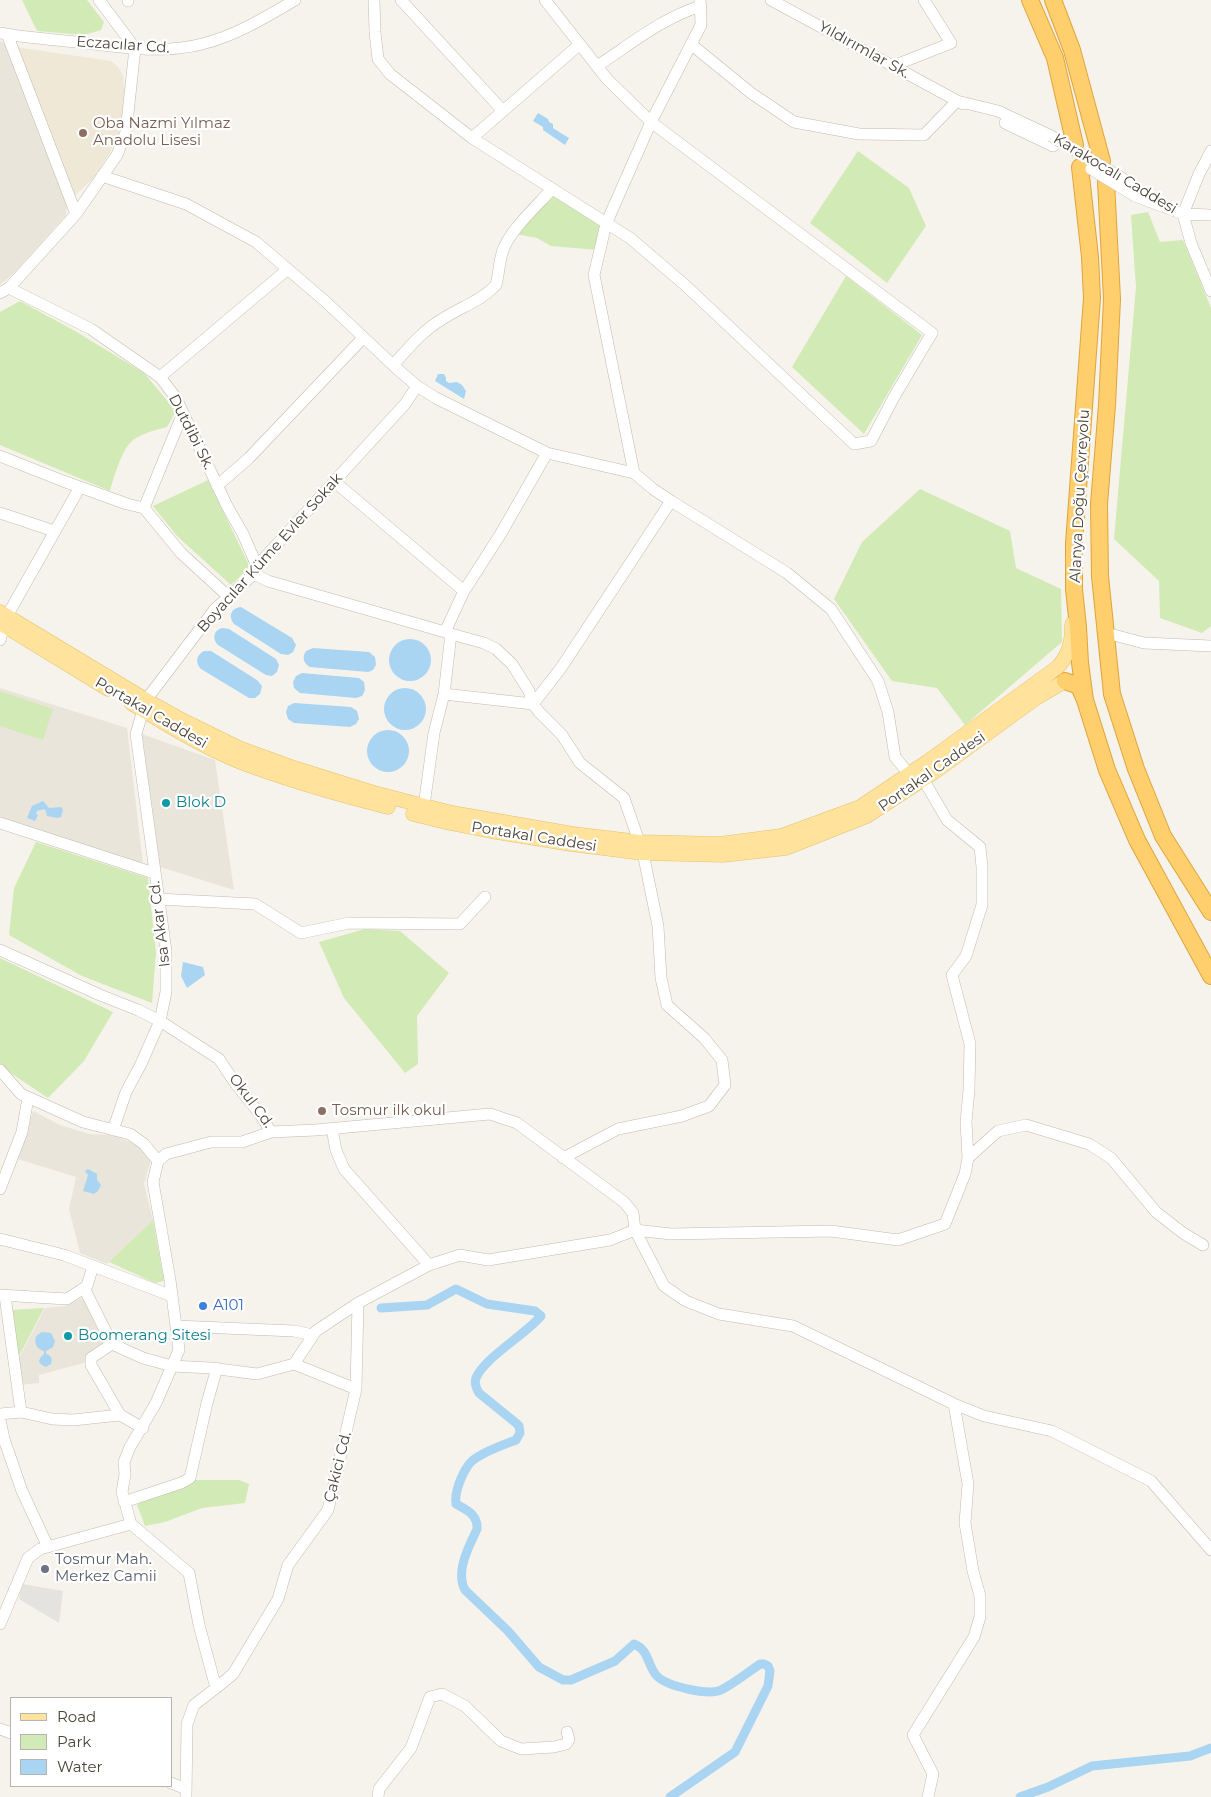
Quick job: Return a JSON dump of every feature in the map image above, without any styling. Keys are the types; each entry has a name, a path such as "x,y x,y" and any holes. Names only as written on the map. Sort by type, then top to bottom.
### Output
{"highway":[{"path":"1030,0 1055,58 1075,145"},
{"path":"1053,0 1072,50 1102,161"},
{"name":"Alanya Doğu Çevreyolu","path":"1080,167 1090,257 1092,298 1074,543 1074,588 1085,700 1107,770 1136,840 1211,976"},
{"name":"Alanya Doğu Çevreyolu","path":"1106,182 1112,299 1108,406 1099,504 1100,576 1112,694 1136,769 1163,836 1211,912"},
{"path":"1061,674 1079,686 1085,700"}],"main road":[{"path":"1061,674 1070,647 1074,588"},
{"name":"Portakal Caddesi","path":"3,619 144,705 180,732 237,760 299,782 423,812 458,825 571,844 723,855 786,848 867,816 923,779 1036,698 1061,674"},
{"name":"Portakal Caddesi","path":"642,848 720,844 781,836 860,807 1061,674"}],"street":[{"path":"4,291 44,251 76,214 116,155 126,132 135,48 99,0"},
{"name":"Eczacılar Cd.","path":"4,33 167,50 202,44 235,32 262,20 295,0"},
{"path":"374,0 378,59 390,74 472,138 630,238 685,285 854,444 871,441 894,397 932,333 651,122 607,79 545,0"},
{"path":"401,0 504,110"},
{"name":"Yıldırımlar Sk.","path":"771,0 957,101"},
{"path":"893,66 950,43 924,0"},
{"path":"597,66 659,24 700,3 701,25 651,122 606,224 594,275 634,473"},
{"path":"4,33 76,214"},
{"path":"472,138 579,44"},
{"path":"692,45 752,93 794,122 858,134 924,135 957,101"},
{"name":"Karakocalı Caddesi","path":"957,101 998,111 1135,191 1183,214"},
{"path":"1211,151 1199,174 1183,214 1191,243 1211,291"},
{"path":"102,176 186,204 256,242 326,302 417,386 436,398 547,453 634,473 671,501 787,573 831,609 878,681 888,712 895,757 909,774 923,779 947,820 980,847 982,905 966,956 952,975 970,1044 966,1122 968,1158 945,1224 898,1240 830,1231 671,1234 635,1230 610,1240 488,1260 460,1255 429,1265 358,1303 316,1331 294,1364"},
{"path":"393,365 431,326 488,294 496,285 502,251 508,241 552,189"},
{"path":"1183,214 1211,215"},
{"path":"160,377 288,269"},
{"name":"Dutdibi Sk.","path":"4,291 91,329 160,377 176,398 217,486 243,534 256,570"},
{"path":"217,486 248,458 363,338"},
{"name":"Boyacılar Küme Evler Sokak","path":"144,705 215,609 256,570 405,404 417,386"},
{"path":"144,508 183,413"},
{"path":"423,812 434,733 444,694 448,633 464,591 500,535 547,453"},
{"path":"0,456 127,504 144,508 181,553 229,597"},
{"path":"335,482 464,591"},
{"path":"0,640 3,619 80,487"},
{"path":"534,704 561,668 671,501"},
{"path":"0,513 54,532"},
{"path":"256,570 268,582 484,643 496,649 512,664 539,712 562,735 580,763 624,798 642,848 658,926 661,978 668,1005 704,1038 722,1060 725,1085 709,1106 682,1116 618,1129 564,1158"},
{"path":"1106,633 1144,643 1211,646"},
{"path":"444,694 534,704"},
{"name":"Isa Akar Cd.","path":"113,1130 126,1092 160,1021 166,992 166,951 136,734 144,705"},
{"path":"0,823 154,873"},
{"path":"158,899 255,904 301,933 349,923 460,924 485,898"},
{"name":"Okul Cd.","path":"0,950 138,1010 160,1021 219,1059 271,1132 332,1129 490,1114 517,1123 624,1202 633,1213 635,1230 664,1286 686,1301 719,1314 794,1326 954,1404 984,1416 1052,1431 1151,1481 1211,1550"},
{"path":"0,1070 21,1094 28,1098 83,1122 130,1134 144,1144 158,1160"},
{"path":"0,1189 22,1132 28,1098"},
{"path":"968,1158 998,1131 1026,1125 1090,1144 1111,1158 1156,1212 1183,1233 1203,1245"},
{"path":"332,1129 336,1150 344,1169 429,1265"},
{"path":"216,1688 199,1625 190,1573 131,1524 122,1492 125,1474 124,1462 130,1447 143,1428 179,1350 161,1222 153,1182 158,1160 166,1154 211,1142 242,1142 271,1132"},
{"path":"0,1239 64,1255 172,1296"},
{"path":"21,1412 3,1295 67,1300 87,1286 93,1266"},
{"path":"84,1288 112,1344 143,1358 172,1366 217,1368 256,1374 294,1364 356,1389"},
{"name":"Çakici Cd.","path":"186,1793 187,1724 194,1705 233,1674 278,1599 288,1565 328,1510 356,1389 358,1303"},
{"path":"176,1326 294,1331 313,1334"},
{"path":"112,1344 91,1358 91,1366 120,1415 143,1428"},
{"path":"124,1502 181,1483 190,1478 206,1403 217,1368"},
{"path":"928,1797 933,1774 914,1735 974,1637 980,1617 980,1596 973,1571 965,1523 968,1484 954,1404"},
{"path":"0,1414 21,1412 52,1419 73,1420 120,1415"},
{"path":"0,1420 4,1439 22,1492 48,1547"},
{"path":"0,1624 28,1558 40,1549 131,1524"},
{"path":"378,1797 379,1788 411,1748 430,1697 442,1694 465,1706 502,1741 521,1750 566,1744 569,1740 567,1732"},
{"path":"172,1784 186,1793"}],"shaded area":[{"path":"0,41 8,46 67,206 66,215 15,272 0,285"},
{"name":"Oba Nazmi Yılmaz Anadolu Lisesi","path":"15,47 111,61 123,75 126,107 115,144 94,178 72,198"},
{"path":"0,688 127,728 143,864 0,818"},
{"path":"142,734 215,760 234,890 160,867"},
{"path":"33,1111 60,1125 89,1134 113,1135 140,1146 151,1159 144,1184 153,1220 107,1264 80,1253 69,1209 76,1177 18,1159"},
{"path":"84,1297 104,1344 86,1355 87,1362 39,1375 39,1383 21,1385 17,1362 45,1308 65,1306"},
{"path":"22,1584 63,1591 59,1623 19,1599"}],"green space":[{"path":"22,0 87,0 104,22 101,30 84,35 37,31"},
{"path":"858,151 909,188 926,226 887,283 810,223"},
{"path":"552,192 604,225 598,250 551,246 537,238 516,234"},
{"path":"1148,212 1160,242 1183,240 1211,308 1211,626 1202,633 1160,618 1159,581 1114,539 1136,287 1131,215"},
{"path":"846,276 922,335 864,434 792,367"},
{"path":"20,301 75,331 144,373 176,411 167,427 142,435 130,443 121,459 110,491 0,445 0,312"},
{"path":"208,480 250,567 231,585 177,536 153,506"},
{"path":"920,489 1010,531 1016,568 1061,589 1062,642 965,725 937,688 892,681 834,599 862,542"},
{"path":"0,691 53,709 43,740 0,726"},
{"path":"36,842 148,878 156,953 152,1003 82,976 9,935 14,888"},
{"path":"365,929 400,931 449,973 417,1016 418,1064 405,1073 344,998 319,942"},
{"path":"0,958 113,1012 84,1061 48,1098 0,1066"},
{"path":"153,1220 164,1281 155,1283 109,1262"},
{"path":"44,1308 17,1360 11,1310"},
{"path":"195,1480 239,1480 249,1484 245,1503 202,1508 165,1522 145,1526 137,1505 140,1502"}],"water":[{"path":"538,113 553,124 553,128 569,138 565,145 533,121"},
{"path":"438,374 444,374 446,381 449,383 457,382 462,385 466,391 464,399 435,381"},
{"path":"241,607 292,638 296,645 293,652 288,655 281,654 234,624 231,615 235,609"},
{"path":"222,628 229,629 276,659 279,665 277,672 272,676 266,675 218,645 214,635"},
{"path":"410,639 425,645 431,660 425,675 410,681 395,675 389,660 395,645"},
{"path":"313,648 369,652 375,657 376,665 373,670 368,672 310,667 304,660 304,655 306,651"},
{"path":"204,651 211,651 257,680 262,686 260,694 255,698 249,698 201,669 197,659"},
{"path":"302,673 359,678 364,682 365,690 362,696 356,698 300,693 294,688 293,682 296,676"},
{"path":"405,688 420,694 426,709 420,724 405,730 390,724 384,709 390,694"},
{"path":"294,703 351,707 357,711 359,719 356,724 350,727 294,723 288,719 286,712 288,706"},
{"path":"388,730 403,736 409,751 403,766 388,772 373,766 367,751 373,736"},
{"path":"43,801 49,808 61,807 63,810 61,817 47,816 44,809 37,811 36,814 38,815 35,821 27,818 32,806"},
{"path":"183,962 203,967 205,975 187,988 181,976"},
{"path":"88,1169 97,1174 97,1180 101,1185 94,1194 83,1191 88,1175 85,1171"},
{"path":"42,1332 51,1333 55,1341 53,1347 46,1351 46,1354 52,1360 51,1364 46,1367 39,1362 44,1351 37,1347 35,1341 36,1336"}],"waterway":[{"path":"381,1308 427,1305 456,1289 487,1304 535,1311 541,1316 487,1362 476,1378 475,1382 479,1393 516,1423 519,1426 520,1433 516,1440 485,1453 472,1461 461,1478 456,1499 456,1504 471,1514 477,1524 477,1529 462,1567 462,1583 465,1590 508,1631 539,1667 563,1680 571,1680 615,1661 634,1644 643,1650 653,1671 661,1679 687,1689 715,1692 736,1681 760,1664 768,1666 770,1671 768,1686 735,1752 670,1797"},
{"path":"1020,1797 1048,1787 1092,1766 1190,1756 1211,1748"}],"place":[{"name":"Oba Nazmi Yılmaz Anadolu Lisesi","path":"83,133"},
{"name":"Blok D","path":"166,803"},
{"name":"Tosmur ilk okul","path":"322,1111"},
{"name":"A101","path":"203,1306"},
{"name":"Boomerang Sitesi","path":"68,1336"},
{"name":"Tosmur Mah. Merkez Camii","path":"45,1569"}]}
